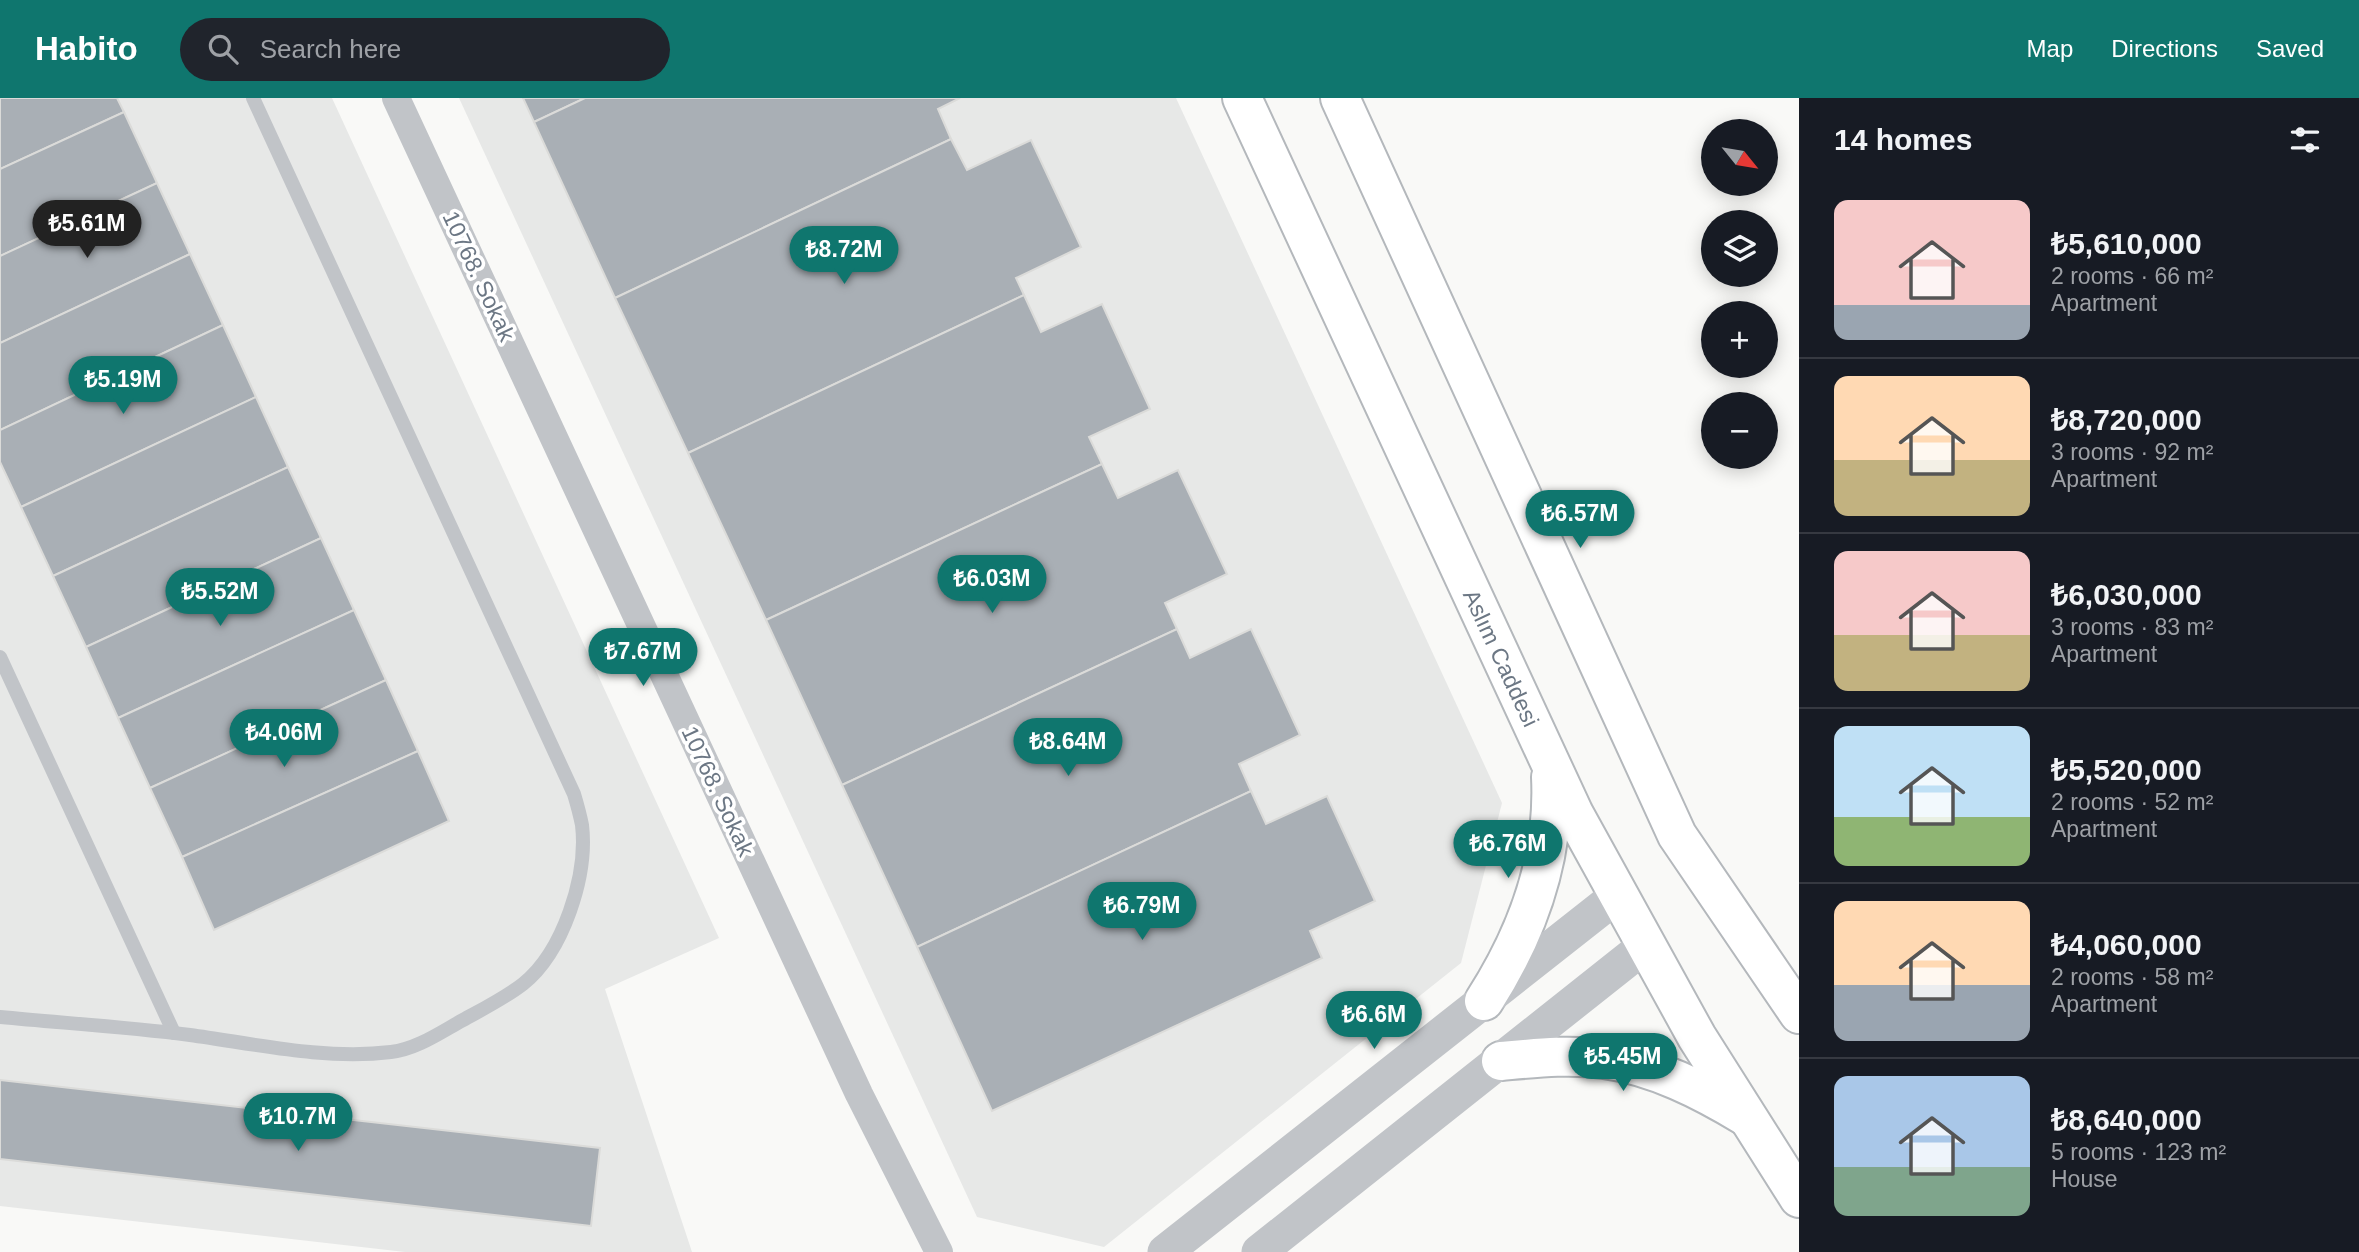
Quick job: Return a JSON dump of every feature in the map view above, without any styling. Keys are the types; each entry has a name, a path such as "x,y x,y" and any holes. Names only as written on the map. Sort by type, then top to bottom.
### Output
{"main road":[{"name":"Aslım Caddesi","path":"1242,98 1574,814 1698,1037 1799,1198"},
{"path":"1340,98 1677,835 1799,1014"},
{"path":"1483,1001 1511,955 1541,876 1551,822 1550,764"},
{"path":"1501,1061 1574,1056 1639,1066 1712,1096 1748,1117"}],"street":[{"name":"10768. Sokak","path":"397,98 859,1094 939,1252"},
{"path":"1165,1252 1618,895"},
{"path":"1259,1252 1646,945"}],"lane":[{"path":"0,1017 174,1033 329,1053 365,1055 396,1051 424,1042 524,983 547,958 563,930 571,908 582,859 582,826 574,794 253,98"},
{"path":"0,657 174,1033"}],"shaded area":[{"path":"0,98 332,98 719,938 605,989 692,1252 405,1252 0,1206"},
{"path":"459,98 1176,98 1502,803 1461,963 1104,1247 977,1217"}],"building":[{"path":"0,98 117,98 124,112 0,169"},
{"path":"523,98 585,98 534,122"},
{"path":"585,98 960,98 938,109 951,139 615,298 534,122"},
{"path":"124,112 157,183 0,256 0,169"},
{"path":"951,139 967,170 1031,140 1081,247 1016,278 1024,295 688,453 615,298"},
{"path":"157,183 190,254 0,343 0,256"},
{"path":"190,254 223,325 0,430 0,343"},
{"path":"1024,295 1041,332 1102,304 1150,409 1089,437 1102,464 766,620 688,453"},
{"path":"223,325 256,397 21,507 0,462 0,430"},
{"path":"256,397 288,467 53,576 21,507"},
{"path":"1102,464 1118,498 1178,470 1227,574 1165,603 1177,629 842,785 766,620"},
{"path":"288,467 321,538 86,647 53,576"},
{"path":"321,538 354,610 118,718 86,647"},
{"path":"354,610 386,680 150,788 118,718"},
{"path":"1177,629 1190,658 1251,629 1300,735 1239,764 1251,791 917,947 842,785"},
{"path":"386,680 418,751 182,857 150,788"},
{"path":"418,751 449,821 214,930 182,857"},
{"path":"1251,791 1266,824 1327,796 1375,901 1310,931 1322,958 992,1111 917,947"},
{"path":"0,1080 600,1148 591,1226 0,1159"}]}
